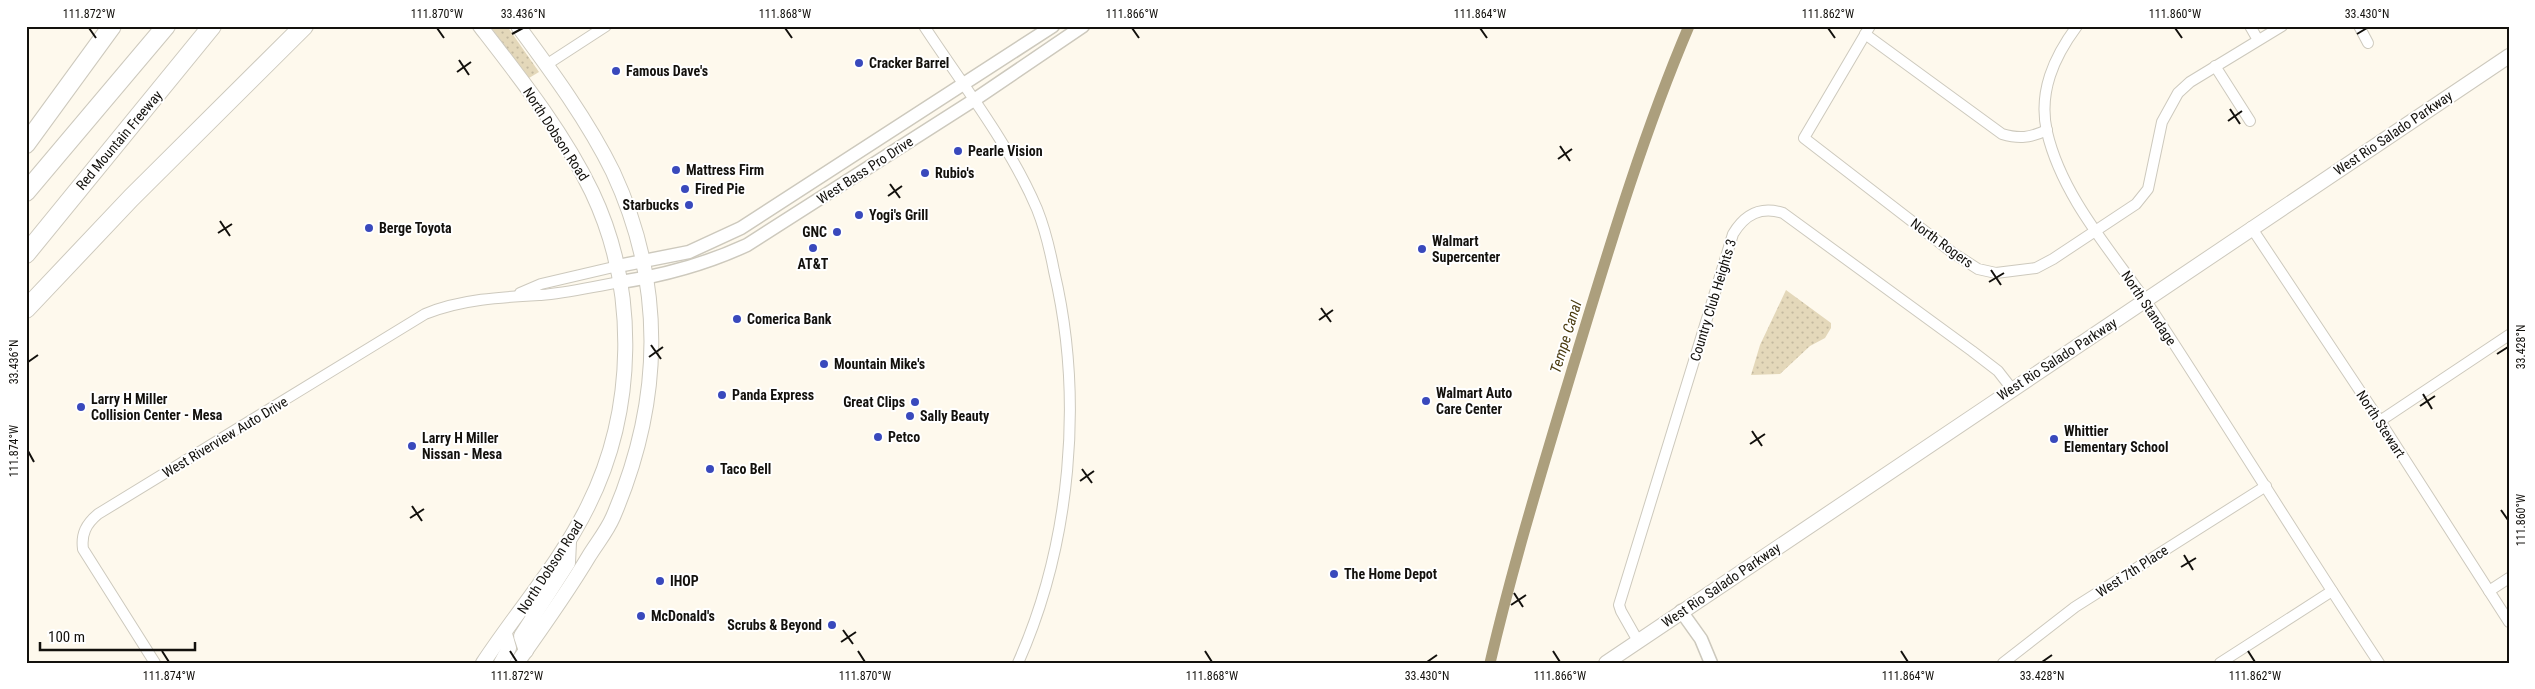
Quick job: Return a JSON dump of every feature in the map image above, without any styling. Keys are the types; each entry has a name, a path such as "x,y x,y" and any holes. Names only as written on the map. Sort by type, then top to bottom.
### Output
{"highway":[{"path":"26,144 112,26"},
{"path":"26,192 166,26"},
{"name":"Red Mountain Freeway","path":"26,254 212,26"},
{"path":"26,309 132,198 304,26"}],"main road":[{"name":"North Dobson Road","path":"480,26 533,95 578,166 630,264 633,280 617,422 601,476 569,541 483,663"},
{"name":"North Dobson Road","path":"517,663 567,593 612,519 635,460 647,410 651,372 650,317 633,280 613,172 589,129 518,26"},
{"name":"West Rio Salado Parkway","path":"1606,663 2012,389 2146,301 2251,227 2509,56"},
{"path":"526,651 521,636 568,563 569,541"},
{"path":"501,663 508,648 505,634"}],"street":[{"path":"546,65 606,26"},
{"path":"924,26 1012,160 1037,210 1058,288 1070,375 1071,428 1064,491 1050,566 1028,640 1018,663"},
{"name":"West Bass Pro Drive","path":"630,264 689,252 741,228 1053,26"},
{"name":"West Bass Pro Drive","path":"633,280 694,267 747,244 974,100 1083,26"},
{"name":"North Standage","path":"2077,26 2063,44 2047,82 2046,130 2052,152 2061,172 2096,232 2146,301 2379,663"},
{"path":"2250,26 2258,40"},
{"name":"North Rogers","path":"1868,30 1804,138 1978,269 1996,273 2036,268 2096,232 2136,204 2148,189 2162,122 2178,93 2190,82 2282,26"},
{"path":"2359,26 2368,43"},
{"path":"1868,30 2002,134 2018,138 2033,137 2046,130"},
{"path":"2215,66 2250,122"},
{"name":"Country Club Heights 3","path":"1638,641 1621,611 1620,605 1733,234 1740,222 1748,215 1771,209 1783,213 1972,351 1998,371 2012,389"},
{"name":"North Stewart","path":"2251,227 2380,421 2509,622"},
{"name":"West Riverview Auto Drive","path":"512,296 541,284 630,264"},
{"name":"West Riverview Auto Drive","path":"155,663 84,549 83,535 90,521 425,314 441,308 512,296 543,295 633,280"},
{"path":"2380,421 2509,335"},
{"name":"West 7th Place","path":"2003,663 2075,607 2266,486"},
{"path":"2489,591 2509,578"},
{"path":"2220,663 2332,591"},
{"path":"1681,611 1701,639 1710,663"}],"shaded area":[{"path":"490,26 507,26 539,72 529,78"},
{"path":"1786,290 1831,323 1831,328 1825,338 1810,346 1780,374 1751,375 1760,345"}],"waterway":[{"name":"Tempe Canal","path":"1490,663 1530,510 1601,276 1642,150 1689,26"}],"place":[{"name":"Cracker Barrel","path":"859,63"},
{"name":"Famous Dave's","path":"616,71"},
{"name":"Pearle Vision","path":"958,151"},
{"name":"Mattress Firm","path":"676,170"},
{"name":"Rubio's","path":"925,173"},
{"name":"Fired Pie","path":"685,189"},
{"name":"Starbucks","path":"689,205"},
{"name":"Yogi's Grill","path":"859,215"},
{"name":"Berge Toyota","path":"369,228"},
{"name":"GNC","path":"837,232"},
{"name":"AT&T","path":"813,248"},
{"name":"Walmart Supercenter","path":"1422,249"},
{"name":"Comerica Bank","path":"737,319"},
{"name":"Mountain Mike's","path":"824,364"},
{"name":"Panda Express","path":"722,395"},
{"name":"Walmart Auto Care Center","path":"1426,401"},
{"name":"Great Clips","path":"915,402"},
{"name":"Larry H Miller Collision Center - Mesa","path":"81,407"},
{"name":"Sally Beauty","path":"910,416"},
{"name":"Petco","path":"878,437"},
{"name":"Whittier Elementary School","path":"2054,439"},
{"name":"Larry H Miller Nissan - Mesa","path":"412,446"},
{"name":"Taco Bell","path":"710,469"},
{"name":"The Home Depot","path":"1334,574"},
{"name":"IHOP","path":"660,581"},
{"name":"McDonald's","path":"641,616"},
{"name":"Scrubs & Beyond","path":"832,625"}]}
